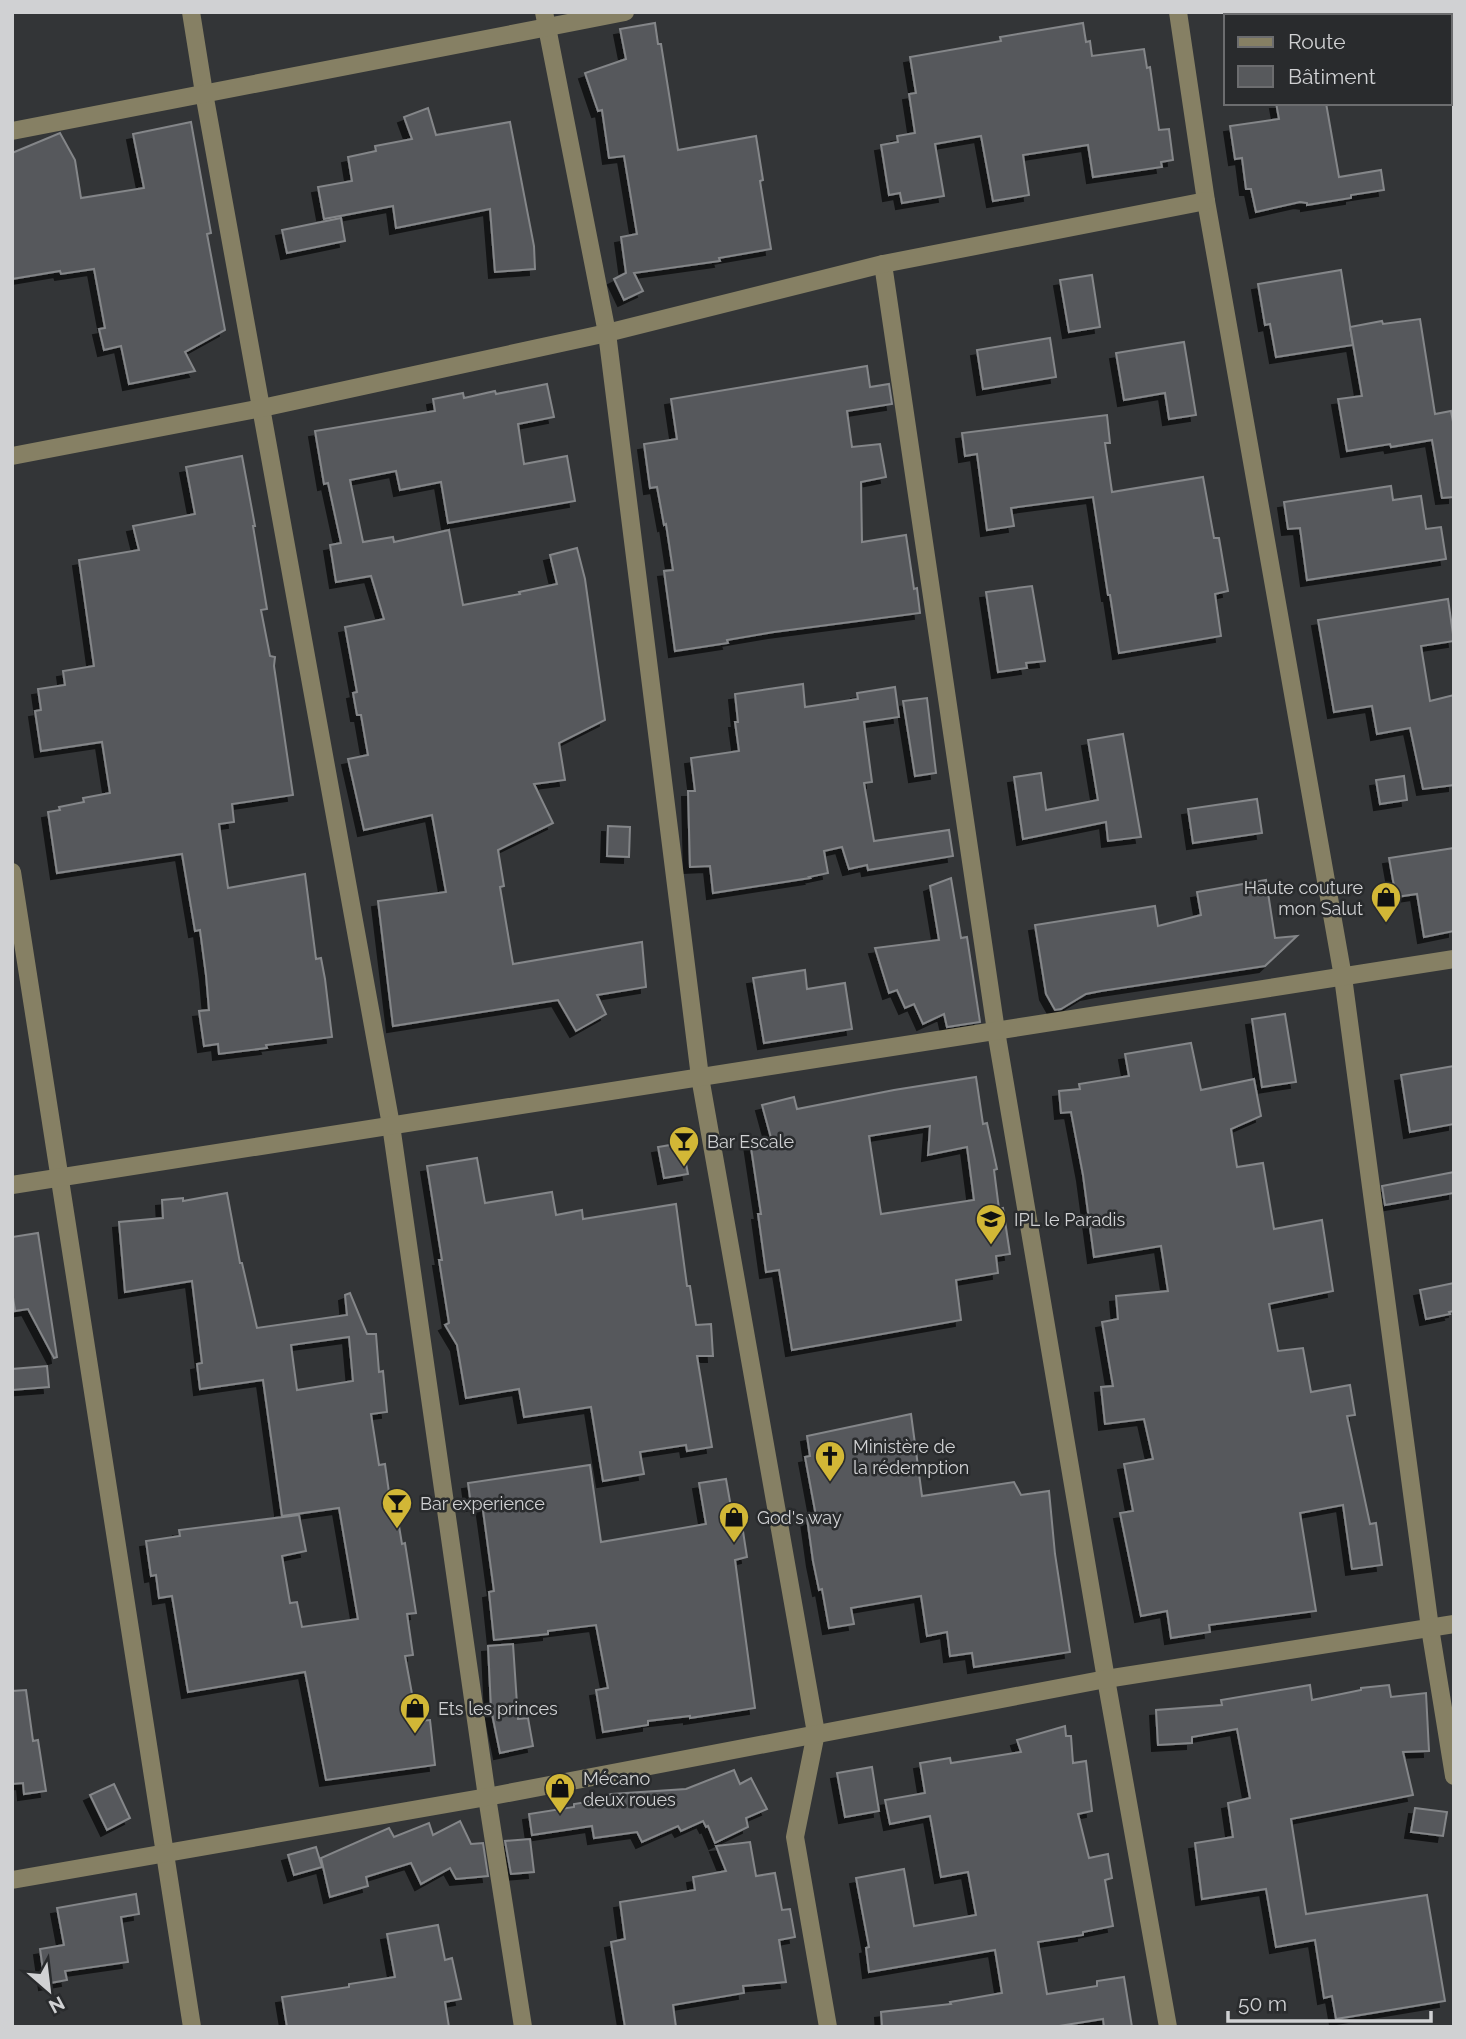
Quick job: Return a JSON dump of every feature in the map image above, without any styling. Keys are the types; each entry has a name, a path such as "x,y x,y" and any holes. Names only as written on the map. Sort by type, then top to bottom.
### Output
{"street":[{"path":"191,12 391,1125 487,1797 523,2027"},
{"path":"12,131 204,93 545,19 625,12"},
{"path":"1178,12 1206,201 1343,976 1430,1628 1454,1776"},
{"path":"545,19 607,333 700,1077 816,1733 795,1837 828,2027"},
{"path":"12,456 262,408 607,333 883,264 1206,201"},
{"path":"883,264 996,1031 1168,2027"},
{"path":"12,872 192,2027"},
{"path":"12,1185 1454,959"},
{"path":"12,1880 487,1797 1106,1679 1454,1624"}],"building":[{"path":"655,23 658,44 661,44 678,150 756,136 771,249 719,258 720,261 634,273 643,291 624,300 614,279 626,273 621,237 637,234 624,156 609,158 602,110 598,111 585,73 626,59 620,29"},
{"path":"1083,23 1086,42 1090,41 1092,56 1144,49 1147,68 1150,67 1159,130 1169,129 1173,160 1161,162 1162,167 1093,177 1088,145 1023,155 1029,195 993,201 981,136 935,144 944,196 902,203 900,193 889,195 881,145 898,142 897,136 915,133 909,94 916,93 910,57 1001,41 1000,37"},
{"path":"1276,105 1326,105 1339,177 1381,170 1384,190 1307,205 1300,202 1256,212 1251,189 1246,189 1242,158 1235,159 1230,126 1279,119"},
{"path":"428,108 436,135 510,122 534,246 535,269 495,272 490,209 396,228 393,206 324,219 318,187 352,181 348,157 376,151 375,146 412,139 404,117"},
{"path":"191,122 211,233 207,234 225,330 185,352 195,371 129,384 121,346 104,350 99,329 105,328 94,269 61,274 60,271 12,279 12,153 60,133 75,160 81,198 144,188 133,134"},
{"path":"341,218 345,241 287,253 282,230"},
{"path":"1341,270 1353,345 1276,357 1270,324 1265,325 1258,284"},
{"path":"1092,275 1100,327 1069,332 1060,280"},
{"path":"1420,319 1435,414 1451,411 1454,427 1454,497 1442,498 1432,440 1347,451 1338,399 1362,396 1350,327 1382,321 1383,324"},
{"path":"1050,338 1056,377 983,389 977,350"},
{"path":"1184,342 1196,415 1169,419 1165,393 1124,400 1116,353"},
{"path":"867,366 870,387 889,384 892,404 847,411 852,447 880,444 886,477 861,482 862,542 906,535 920,613 774,632 727,640 728,643 675,651 664,571 673,570 657,487 650,488 644,444 677,439 671,399"},
{"path":"547,384 554,417 518,424 524,464 567,456 575,501 448,523 441,482 400,490 396,471 350,480 363,542 393,537 394,542 449,530 463,605 557,584 550,555 577,548 585,579 605,720 559,743 565,780 534,784 553,823 498,850 504,886 500,887 513,964 642,942 646,987 597,995 606,1014 576,1031 558,1000 393,1026 378,901 446,892 432,815 364,830 348,759 368,755 361,715 357,715 353,693 357,692 345,627 384,619 371,576 336,582 330,545 341,543 328,483 324,484 315,431 435,411 433,399 463,393 464,398 495,391 496,394"},
{"path":"1107,415 1110,443 1105,443 1112,492 1203,477 1214,538 1219,538 1228,591 1215,594 1221,636 1119,653 1093,497 1011,508 1014,526 987,530 977,454 965,456 962,433"},
{"path":"242,456 267,609 261,610 270,656 275,657 274,666 293,795 232,804 234,822 219,824 228,888 305,874 316,959 321,958 332,1037 219,1054 218,1044 204,1046 199,1011 209,1010 206,975 200,930 195,931 182,854 57,873 48,812 84,802 83,798 110,793 102,742 41,751 35,711 41,710 38,689 65,685 63,671 94,666 79,560 139,550 133,526 195,514 186,467"},
{"path":"1391,486 1393,500 1421,496 1426,529 1441,527 1446,559 1307,580 1300,528 1288,529 1284,502"},
{"path":"1032,586 1045,661 1026,663 1027,668 998,672 986,592"},
{"path":"1448,599 1454,641 1421,646 1430,701 1454,695 1454,785 1423,789 1410,728 1377,734 1372,706 1334,712 1318,620"},
{"path":"803,684 805,707 858,699 857,693 895,687 899,717 864,722 872,782 864,783 874,841 949,830 953,856 868,870 867,865 849,869 842,847 824,851 828,873 713,893 710,866 690,867 688,791 695,791 691,758 739,751 735,694"},
{"path":"927,698 936,773 915,776 903,701"},
{"path":"1123,734 1141,837 1108,841 1106,822 1023,839 1014,777 1041,773 1046,810 1098,800 1088,740"},
{"path":"1404,776 1407,800 1380,804 1376,780"},
{"path":"1257,799 1262,833 1193,843 1188,809"},
{"path":"608,826 630,827 629,857 607,856"},
{"path":"1454,848 1454,931 1424,937 1417,894 1396,897 1389,858"},
{"path":"951,878 961,938 967,937 980,1022 947,1027 944,1014 923,1024 914,1004 905,1008 897,990 889,993 875,948 939,940 930,886"},
{"path":"1266,880 1275,938 1297,936 1265,966 1086,994 1055,1010 1046,994 1035,925 1155,906 1158,926 1201,915 1197,892"},
{"path":"805,970 807,989 845,983 852,1029 764,1043 753,978"},
{"path":"1285,1014 1296,1082 1262,1087 1252,1019"},
{"path":"1191,1043 1201,1090 1254,1079 1261,1116 1231,1129 1237,1167 1263,1163 1274,1229 1322,1220 1333,1291 1269,1304 1278,1351 1303,1348 1311,1392 1350,1385 1355,1415 1347,1416 1370,1524 1376,1523 1382,1565 1352,1569 1343,1505 1300,1513 1316,1611 1209,1625 1210,1632 1171,1638 1167,1611 1141,1616 1120,1513 1133,1511 1124,1464 1153,1459 1144,1419 1105,1424 1101,1387 1113,1386 1102,1322 1118,1319 1116,1296 1168,1291 1161,1246 1094,1257 1071,1112 1061,1113 1059,1091 1080,1089 1079,1084 1129,1076 1125,1054"},
{"path":"1454,1066 1454,1124 1410,1132 1401,1075"},
{"path":"976,1077 983,1124 987,1123 997,1169 994,1170 999,1209 1003,1208 1010,1254 996,1256 998,1273 956,1280 961,1320 792,1350 779,1270 766,1272 758,1214 761,1214 750,1141 771,1138 762,1105 794,1097 797,1109","holes":["930,1126 928,1155 967,1147 974,1200 881,1214 869,1136"]},
{"path":"682,1143 688,1174 664,1178 658,1147"},
{"path":"477,1158 485,1203 552,1192 556,1215 582,1210 583,1219 676,1204 687,1286 690,1286 696,1325 711,1324 713,1356 697,1356 712,1447 687,1451 686,1445 640,1452 644,1474 603,1481 591,1407 524,1417 519,1389 466,1398 457,1345 445,1325 449,1323 439,1260 442,1260 427,1166"},
{"path":"1454,1172 1454,1193 1385,1205 1382,1186"},
{"path":"227,1193 240,1263 257,1328 347,1315 345,1295 350,1293 367,1334 376,1334 379,1372 383,1371 387,1412 371,1414 379,1465 385,1464 393,1521 398,1520 402,1544 405,1543 416,1613 407,1614 413,1655 405,1656 417,1721 430,1720 435,1765 326,1780 305,1672 188,1692 172,1596 159,1598 156,1575 151,1576 146,1541 180,1536 179,1530 299,1515 306,1551 282,1556 290,1603 297,1602 302,1627 358,1619 339,1508 282,1516 263,1380 200,1389 197,1364 202,1363 192,1281 125,1292 119,1222 163,1218 162,1200 183,1198 183,1201","holes":["349,1337 353,1381 297,1390 291,1345"]},
{"path":"38,1233 57,1357 54,1358 28,1309 15,1311 12,1291 12,1237"},
{"path":"1454,1283 1454,1311 1426,1319 1420,1290"},
{"path":"47,1366 49,1387 12,1390 12,1369"},
{"path":"911,1414 922,1496 1014,1482 1021,1495 1049,1491 1055,1554 1070,1652 974,1667 972,1653 950,1656 947,1632 927,1636 921,1596 851,1608 854,1624 829,1628 822,1589 819,1590 813,1561 807,1518 816,1516 805,1457 810,1456 807,1436"},
{"path":"590,1465 601,1542 706,1524 699,1483 726,1479 732,1513 740,1512 747,1557 735,1560 755,1708 648,1721 648,1725 603,1732 596,1690 608,1688 596,1625 494,1640 489,1592 494,1591 482,1503 471,1505 468,1483"},
{"path":"513,1644 518,1719 528,1718 533,1746 500,1753 491,1709 488,1646"},
{"path":"1310,1685 1312,1700 1361,1688 1389,1685 1391,1697 1426,1693 1429,1751 1403,1752 1413,1795 1291,1819 1306,1914 1427,1895 1445,2001 1336,2019 1332,1996 1324,1998 1315,1940 1276,1947 1266,1889 1202,1899 1195,1843 1233,1837 1228,1803 1250,1798 1237,1729 1192,1737 1192,1743 1158,1745 1156,1710 1222,1705 1221,1700"},
{"path":"26,1690 33,1741 38,1740 46,1791 24,1794 23,1783 12,1784 12,1691"},
{"path":"1065,1726 1066,1736 1071,1736 1073,1763 1086,1761 1092,1811 1078,1814 1089,1858 1108,1854 1112,1878 1105,1880 1113,1926 1083,1932 1083,1935 1038,1942 1047,1994 1097,1986 1097,1981 1124,1977 1132,2027 1104,2027 1103,2019 1053,2027 882,2027 881,2012 951,2004 950,2002 1002,1993 995,1950 869,1972 866,1948 869,1947 856,1878 904,1869 914,1926 976,1915 968,1872 941,1877 930,1816 890,1824 885,1800 925,1793 920,1763 950,1758 951,1763 1021,1752 1017,1740"},
{"path":"872,1767 879,1811 845,1817 837,1773"},
{"path":"734,1770 740,1784 751,1778 767,1809 746,1818 748,1827 715,1843 703,1821 681,1831 678,1826 642,1842 637,1832 594,1838 592,1826 532,1835 529,1814 574,1807 574,1804 611,1794 686,1789"},
{"path":"114,1784 130,1818 107,1830 90,1795"},
{"path":"1415,1808 1447,1812 1443,1836 1411,1832"},
{"path":"460,1821 471,1844 483,1843 488,1876 456,1879 450,1868 421,1884 411,1863 366,1877 368,1886 330,1897 321,1858 389,1828 394,1837 429,1823 433,1835"},
{"path":"530,1839 534,1872 511,1874 505,1841"},
{"path":"750,1842 756,1876 775,1873 782,1910 790,1909 795,1937 779,1940 786,1982 743,1986 744,1993 673,2005 676,2027 625,2027 611,1942 625,1939 620,1902 695,1890 693,1877 726,1871 716,1846"},
{"path":"316,1847 322,1867 294,1875 288,1855"},
{"path":"136,1894 139,1914 121,1917 128,1962 65,1971 67,1980 45,1984 40,1949 64,1945 57,1908"},
{"path":"438,1925 445,1960 452,1958 461,1999 445,2002 449,2027 287,2027 282,1997 395,1977 387,1934"}],"place":[{"name":"Haute couture mon Salut","path":"1386,924"},
{"name":"Bar Escale","path":"684,1168"},
{"name":"IPL le Paradis","path":"991,1246"},
{"name":"Ministère de la rédemption","path":"830,1483"},
{"name":"Bar experience","path":"397,1530"},
{"name":"God's way","path":"734,1544"},
{"name":"Ets les princes","path":"415,1735"},
{"name":"Mécano deux roues","path":"560,1815"}]}
